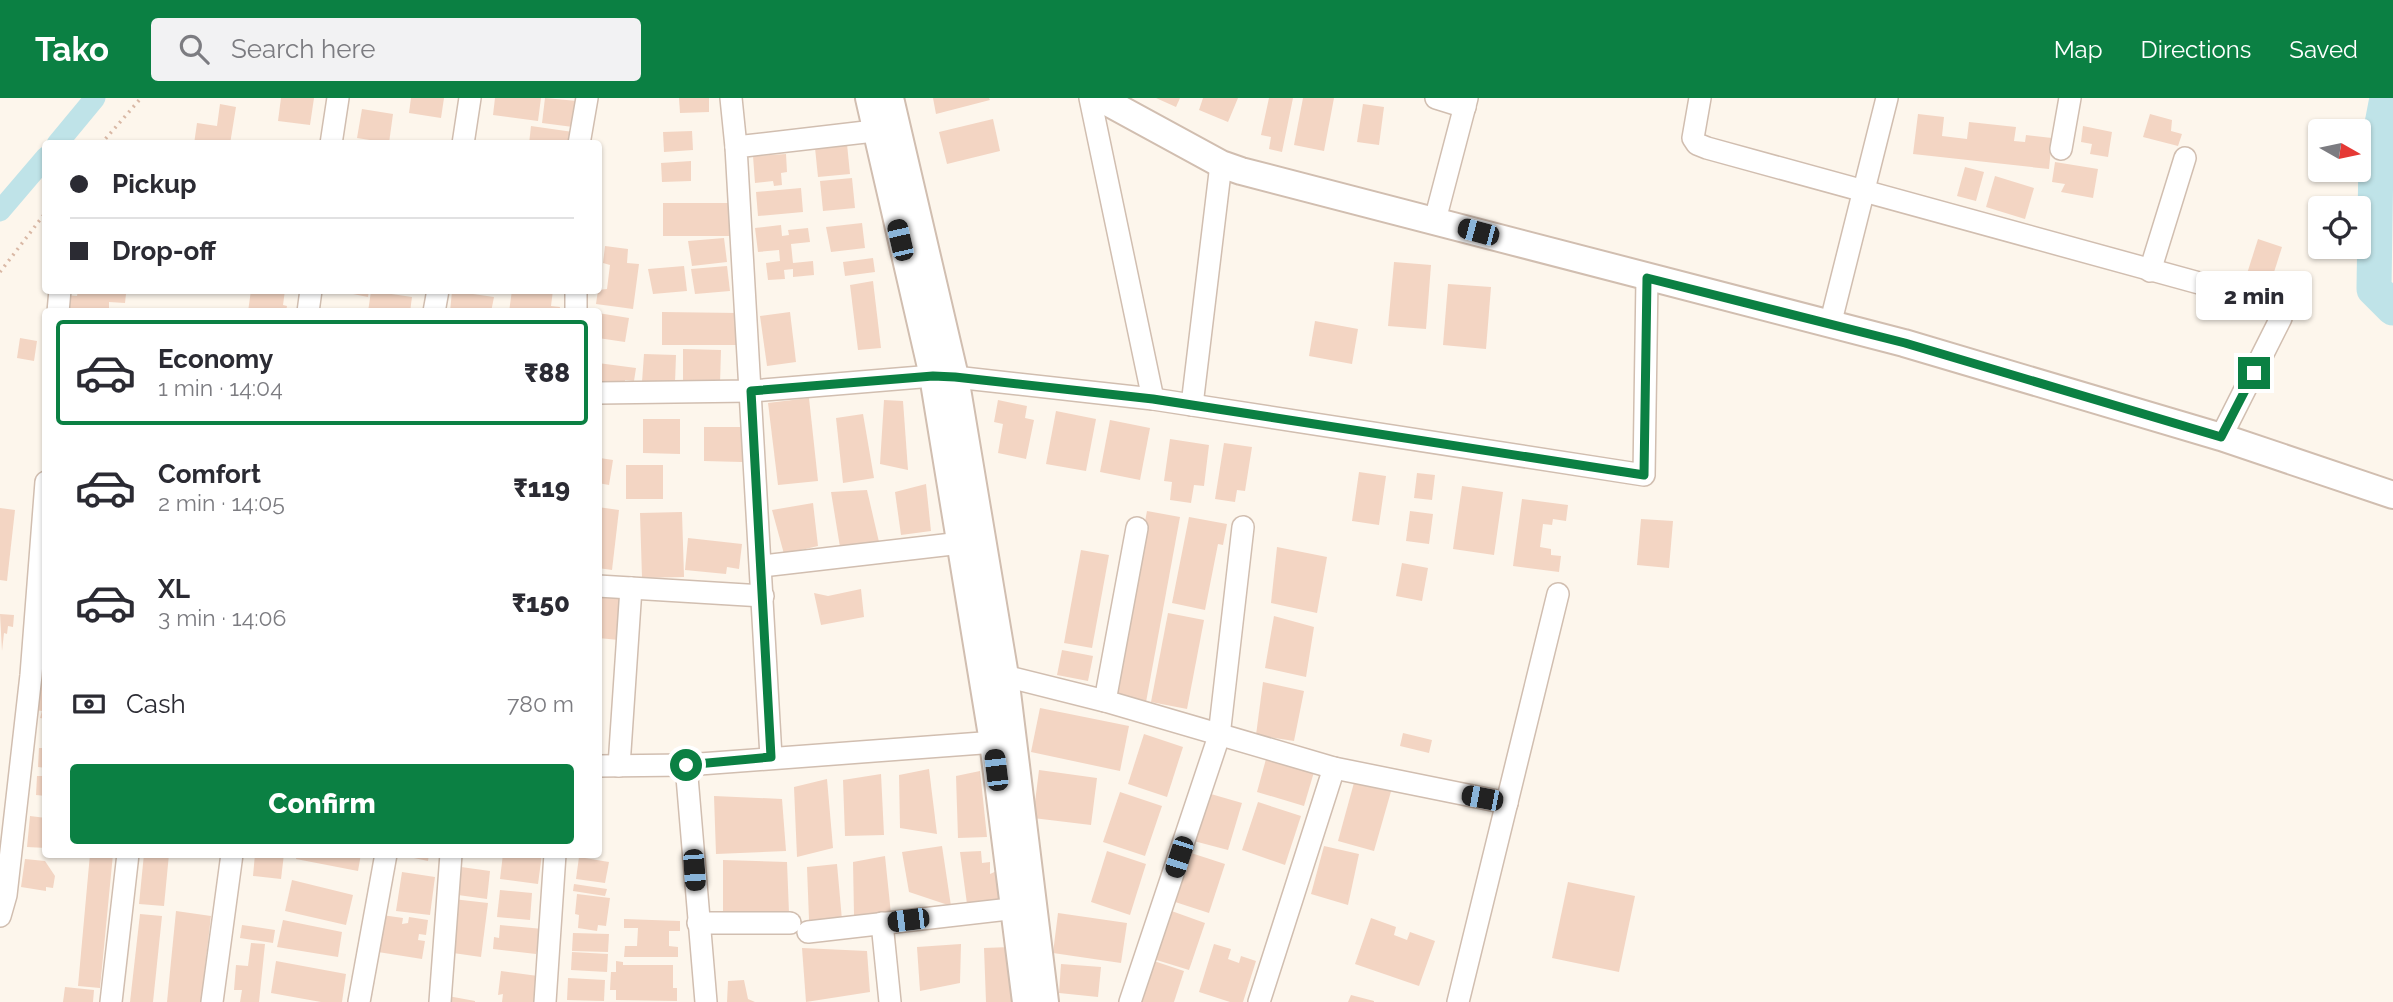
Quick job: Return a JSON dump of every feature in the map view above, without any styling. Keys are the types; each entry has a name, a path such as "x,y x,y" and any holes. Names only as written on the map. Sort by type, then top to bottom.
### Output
{"street":[{"path":"332,140 338,98"},
{"path":"464,140 470,98"},
{"path":"580,140 587,98"},
{"path":"731,98 762,566 771,757"},
{"path":"869,98 874,131 944,376 961,543 1002,741 1023,907 1026,1002"},
{"path":"890,98 1005,676 1002,741"},
{"path":"1090,98 1153,399"},
{"path":"1435,220 1466,102 1437,98"},
{"path":"1700,98 1693,128 1697,144 2272,303 2281,318 2221,437"},
{"path":"1830,324 1887,98"},
{"path":"2061,149 2070,98"},
{"path":"1117,102 1221,164 1830,324 2221,437 2393,495"},
{"path":"736,147 874,131"},
{"path":"2150,271 2185,159"},
{"path":"1192,405 1221,164"},
{"path":"602,393 751,391 944,376 1153,399 1644,475 1647,278"},
{"path":"1130,1002 1219,736 1243,527"},
{"path":"1105,701 1137,528"},
{"path":"762,566 961,543"},
{"path":"0,915 6,895 38,675 42,578"},
{"path":"602,586 763,596"},
{"path":"631,588 609,766 686,765 1002,741"},
{"path":"1458,1002 1558,594"},
{"path":"1005,676 1105,701 1334,768 1507,803"},
{"path":"686,765 706,1002"},
{"path":"1259,1002 1334,768"},
{"path":"111,1002 128,858"},
{"path":"212,1002 231,858"},
{"path":"359,1002 385,858"},
{"path":"440,1002 451,858"},
{"path":"545,1002 555,858"},
{"path":"698,923 799,927 882,923 1023,907"},
{"path":"1023,907 1045,1002"},
{"path":"882,923 890,1002"}],"path":[{"path":"104,140 141,98"},
{"path":"0,272 42,217"}],"building":[{"path":"281,98 314,98 310,125 278,121"},
{"path":"411,98 444,98 441,118 409,113"},
{"path":"495,98 541,98 538,121 493,115"},
{"path":"545,98 577,101 573,127 542,123"},
{"path":"679,98 709,98 709,112 680,113"},
{"path":"933,98 989,98 990,100 936,114"},
{"path":"1156,98 1180,98 1176,107"},
{"path":"1203,98 1238,98 1228,122 1199,110"},
{"path":"1269,98 1293,98 1282,152 1269,149 1271,137 1261,135"},
{"path":"1303,98 1334,98 1324,151 1294,145"},
{"path":"220,104 236,107 231,140 195,140 197,123 217,126"},
{"path":"1363,104 1384,107 1379,145 1357,142"},
{"path":"362,109 393,114 389,140 357,138"},
{"path":"1918,114 1944,117 1942,136 1967,139 1969,122 2016,127 2014,141 2025,142 2026,135 2052,138 2049,169 1913,154"},
{"path":"2150,114 2172,120 2171,131 2182,134 2178,146 2143,137"},
{"path":"993,119 1000,151 947,164 939,132"},
{"path":"531,126 573,132 572,140 529,140"},
{"path":"2083,126 2112,132 2108,157 2090,154 2092,144 2081,142"},
{"path":"692,131 693,150 664,152 663,132"},
{"path":"847,144 850,174 818,177 815,148"},
{"path":"786,154 787,172 781,173 782,185 774,186 773,181 755,183 753,156"},
{"path":"691,161 691,181 662,182 661,163"},
{"path":"2055,162 2098,169 2093,198 2061,192 2065,184 2052,182"},
{"path":"1965,167 1984,172 1976,201 1957,196"},
{"path":"1995,176 2034,188 2025,219 1986,207"},
{"path":"852,178 855,208 823,211 820,181"},
{"path":"801,188 803,212 758,216 756,192"},
{"path":"663,203 734,203 734,236 663,236"},
{"path":"862,223 865,248 831,252 826,227"},
{"path":"781,225 782,236 789,235 788,230 808,228 810,242 791,244 793,263 813,261 814,275 793,277 793,269 784,270 785,279 768,280 766,263 780,261 779,250 758,252 755,228"},
{"path":"724,238 727,262 692,266 688,241"},
{"path":"2258,239 2282,247 2269,288 2245,280"},
{"path":"605,246 628,249 627,263 639,264 633,309 596,304 597,294 602,294 602,290 607,289 610,265 603,263"},
{"path":"873,258 875,272 845,276 843,262"},
{"path":"1394,262 1431,265 1426,329 1388,326"},
{"path":"684,266 687,291 653,294 648,269"},
{"path":"727,266 730,291 695,294 691,269"},
{"path":"873,281 881,348 858,350 850,285"},
{"path":"1448,284 1491,287 1486,349 1443,345"},
{"path":"126,294 125,303 109,302 109,308 63,308 65,295"},
{"path":"250,294 284,294 283,305 287,308 249,308"},
{"path":"371,294 412,297 411,308 369,308"},
{"path":"452,294 494,297 492,308 450,308"},
{"path":"511,294 552,294 551,306 560,307 560,308 510,308"},
{"path":"662,312 739,313 738,345 662,345"},
{"path":"790,312 796,362 767,366 760,316"},
{"path":"602,314 629,318 625,342 602,339"},
{"path":"1315,321 1358,329 1352,364 1309,356"},
{"path":"20,338 37,341 34,361 17,358"},
{"path":"683,349 721,350 720,384 683,384"},
{"path":"644,354 676,355 675,383 642,382"},
{"path":"602,364 636,368 634,381 625,380 625,386 602,383"},
{"path":"809,398 818,481 778,485 768,403"},
{"path":"884,400 903,401 908,470 880,464"},
{"path":"998,400 1027,406 1025,418 1034,420 1026,459 998,453 1003,424 994,422"},
{"path":"1056,411 1096,419 1086,471 1046,464"},
{"path":"863,414 874,478 843,483 836,418"},
{"path":"643,419 680,419 680,454 643,453"},
{"path":"1110,420 1150,428 1140,480 1100,472"},
{"path":"704,427 742,427 742,462 704,461"},
{"path":"1170,439 1209,445 1204,486 1194,485 1191,503 1170,500 1172,482 1164,481"},
{"path":"1224,443 1252,447 1245,491 1237,490 1235,502 1215,499"},
{"path":"602,458 613,460 609,485 602,484"},
{"path":"626,465 663,465 663,499 626,499"},
{"path":"1359,472 1386,476 1379,525 1352,521"},
{"path":"1417,473 1435,475 1432,500 1414,498"},
{"path":"926,484 931,531 901,535 895,492"},
{"path":"1462,486 1503,492 1494,555 1453,549"},
{"path":"867,490 879,542 840,547 831,492"},
{"path":"1522,499 1568,505 1566,521 1553,519 1552,525 1543,524 1540,547 1551,549 1551,555 1561,556 1559,572 1513,566"},
{"path":"813,503 818,546 784,554 772,510"},
{"path":"0,508 15,510 7,581 0,580"},
{"path":"602,508 619,510 612,570 602,569"},
{"path":"1147,511 1180,517 1146,702 1112,695"},
{"path":"1410,511 1433,514 1429,544 1406,541"},
{"path":"682,512 684,577 642,578 640,513"},
{"path":"1189,517 1227,524 1223,545 1218,544 1205,610 1172,603"},
{"path":"1641,519 1673,521 1669,568 1637,565"},
{"path":"688,538 742,544 739,569 727,567 726,574 685,570"},
{"path":"1277,547 1327,557 1317,613 1271,603"},
{"path":"1081,550 1109,555 1092,648 1064,643"},
{"path":"1402,563 1428,568 1422,601 1396,596"},
{"path":"861,589 864,617 821,625 814,593 828,596"},
{"path":"602,594 623,596 619,640 602,638"},
{"path":"1168,613 1204,620 1187,709 1151,702"},
{"path":"0,614 14,615 13,627 8,626 7,634 4,633 2,651"},
{"path":"1274,616 1314,627 1306,677 1265,668"},
{"path":"1062,650 1093,656 1088,681 1057,675"},
{"path":"38,682 42,682 42,711 34,710"},
{"path":"1263,682 1304,691 1294,741 1256,735"},
{"path":"1040,708 1129,726 1120,771 1031,752"},
{"path":"1403,733 1432,740 1429,753 1400,746"},
{"path":"1144,734 1183,747 1167,797 1128,784"},
{"path":"39,748 42,748 42,768 38,767"},
{"path":"1266,759 1314,772 1304,806 1257,792"},
{"path":"929,769 937,834 900,828 899,775"},
{"path":"1039,770 1097,778 1091,825 1033,818"},
{"path":"980,771 987,837 958,838 956,776"},
{"path":"881,774 884,835 845,836 843,780"},
{"path":"37,776 42,776 42,796 36,795"},
{"path":"827,779 833,848 797,857 794,787"},
{"path":"1355,779 1392,788 1374,851 1338,841"},
{"path":"1120,792 1162,806 1145,856 1103,842"},
{"path":"1204,792 1242,803 1228,850 1190,840"},
{"path":"714,796 782,799 786,851 716,854"},
{"path":"1258,802 1301,816 1285,865 1242,850"},
{"path":"30,816 42,818 42,848 27,847"},
{"path":"942,846 951,906 909,892 902,852"},
{"path":"1324,846 1359,854 1348,905 1311,894"},
{"path":"981,851 982,863 990,862 990,874 999,870 1004,901 967,904 960,852"},
{"path":"1107,851 1146,864 1130,915 1091,902"},
{"path":"1185,851 1225,864 1209,913 1169,900"},
{"path":"885,856 891,914 854,915 853,862"},
{"path":"90,858 113,858 100,988 78,986"},
{"path":"144,858 169,858 164,906 139,904"},
{"path":"255,858 284,858 281,879 253,876"},
{"path":"296,858 360,858 358,871"},
{"path":"503,858 541,858 538,884 500,879"},
{"path":"579,858 609,862 605,883 576,879"},
{"path":"25,859 45,861 55,876 53,888 46,887 46,891 21,887"},
{"path":"723,860 787,862 789,913 723,911"},
{"path":"837,864 842,920 809,920 807,867"},
{"path":"461,867 490,871 487,899 458,895"},
{"path":"402,872 435,877 430,915 396,911"},
{"path":"292,880 353,895 346,925 285,911"},
{"path":"1568,882 1635,896 1619,972 1552,958"},
{"path":"574,884 607,889 605,896 573,891"},
{"path":"500,890 532,893 530,920 497,917"},
{"path":"577,894 610,898 606,926 598,925 597,931 578,928 579,915 575,914"},
{"path":"453,899 488,903 481,957 446,952"},
{"path":"1166,909 1205,923 1189,970 1150,958"},
{"path":"176,911 211,916 201,1002 167,1002"},
{"path":"1058,913 1127,923 1121,963 1053,953"},
{"path":"140,914 162,916 153,1002 130,1002"},
{"path":"382,915 403,918 402,924 408,923 409,917 428,920 426,935 419,934 418,940 425,941 422,959 378,952"},
{"path":"1371,918 1396,927 1394,935 1407,940 1410,932 1435,941 1419,986 1355,964"},
{"path":"624,919 680,921 680,931 669,931 669,946 678,947 678,957 624,957 625,946 637,946 638,928 624,928"},
{"path":"283,920 342,932 338,957 277,947"},
{"path":"242,925 275,930 273,943 240,938"},
{"path":"500,925 543,929 536,954 493,949 494,937 499,938"},
{"path":"573,933 609,934 608,952 572,951"},
{"path":"251,943 265,944 259,1002 240,1002 242,990 234,990 236,965 248,966"},
{"path":"961,944 960,983 920,991 917,947"},
{"path":"1214,944 1231,949 1228,959 1239,963 1241,956 1256,961 1243,1002 1230,1002 1199,992"},
{"path":"1010,947 1012,1002 986,1002 984,948"},
{"path":"802,948 867,951 870,992 806,1002"},
{"path":"572,952 608,954 607,972 571,970"},
{"path":"1148,959 1184,971 1174,1002 1135,1002"},
{"path":"276,961 346,974 342,1002 321,1002 271,993"},
{"path":"616,961 623,962 623,965 673,965 673,988 677,988 677,1001 616,1000 616,990 610,990 611,972 616,972"},
{"path":"1061,964 1101,967 1098,997 1059,993"},
{"path":"501,971 538,976 535,1002 502,1002 503,994 498,995"},
{"path":"568,978 605,980 604,1001 567,1000"},
{"path":"744,980 748,999 755,1002 727,1002 728,981"},
{"path":"65,987 94,990 93,1002 63,1002"},
{"path":"1351,995 1374,1001 1374,1002 1348,1002"},
{"path":"448,996 475,1001 475,1002 447,1002"}],"waterway":[{"path":"60,140 95,98"},
{"path":"2387,98 2376,155 2374,289 2393,308"},
{"path":"0,211 42,162"}],"route":[{"path":"686,765 771,757 751,391 933,376 955,377 1153,399 1644,475 1647,278 1905,343 2221,437 2254,373"}]}
